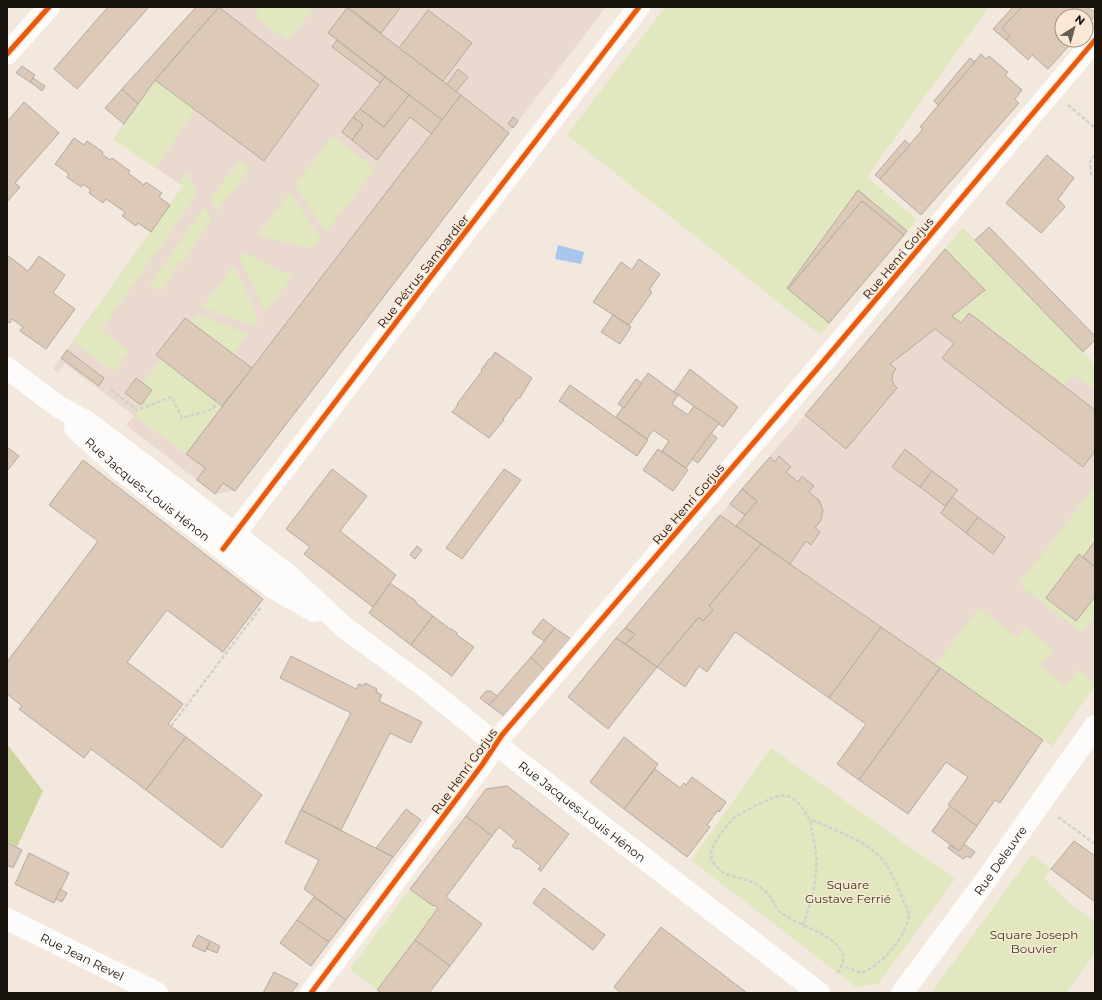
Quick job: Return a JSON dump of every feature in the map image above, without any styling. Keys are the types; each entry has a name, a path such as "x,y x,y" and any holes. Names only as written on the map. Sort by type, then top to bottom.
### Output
{"street":[{"path":"7,54 49,7"},
{"name":"Rue Pétrus Sambardier","path":"229,542 639,7"},
{"name":"Rue Henri Gorjus","path":"311,993 482,765 502,735 817,369 1095,40"},
{"name":"Rue Jacques-Louis Hénon","path":"7,368 59,407 78,432 121,470 229,542 275,589 345,628 424,686 496,745 820,993"},
{"name":"Rue Deleuvre","path":"902,993 983,884 1095,726"},
{"name":"Rue Jean Revel","path":"7,919 157,993"}],"path":[{"path":"1064,102 1095,128"},
{"path":"1095,156 1090,162 1091,174 1095,177"},
{"path":"111,390 137,410 172,397 182,418 213,409 217,402"},
{"path":"171,726 266,601"},
{"path":"803,925 811,903 815,882 816,853 810,820 799,803 789,796 778,796 732,819 712,845 712,860 716,867 723,873 754,883 764,890 778,910 796,922 828,937 838,945 843,955 843,966 837,973"},
{"path":"1059,817 1095,844"},
{"path":"810,820 872,848 888,867 909,913 901,936 891,951 883,959 861,973 843,966"}],"shaded area":[{"path":"219,7 606,7 235,491 215,494 126,425 134,416 107,395 65,364 58,373 53,369 183,186 113,139 155,80"},
{"path":"963,228 1095,365 1095,686 1052,746 720,515"}],"green space":[{"path":"261,7 314,7 289,41 254,16"},
{"path":"665,7 989,7 867,177 917,220 820,335 567,135"},
{"path":"155,80 195,110 156,168 113,139"},
{"path":"332,136 375,169 326,232 295,185"},
{"path":"239,160 250,168 217,212 211,199"},
{"path":"187,171 198,193 101,330 129,351 114,372 73,342 183,186 179,183"},
{"path":"290,192 321,239 313,249 257,235"},
{"path":"205,207 212,220 160,292 150,284"},
{"path":"963,228 1095,365 1095,390 1074,374 1064,386 970,313 961,323 952,316 985,290 945,249"},
{"path":"244,252 292,277 265,312 240,258"},
{"path":"234,265 259,320 255,326 202,307"},
{"path":"197,314 248,334 233,354 190,322"},
{"path":"161,358 222,406 186,454 134,416 152,390 143,383"},
{"path":"1095,486 1095,541 1083,557 1046,598 1076,621 1095,597 1095,616 1082,633 1019,584"},
{"path":"979,608 1017,637 1025,627 1053,650 1040,666 1065,686 1078,670 1095,683 1095,686 1052,746 935,665"},
{"path":"7,744 43,791 17,847 7,842"},
{"name":"Square Gustave Ferrié","path":"771,748 955,879 878,984 856,987 691,860"},
{"name":"Square Joseph Bouvier","path":"1032,854 1051,869 1044,878 1071,904 1095,922 1095,953 1066,993 931,993"},
{"path":"410,889 438,908 377,990 350,969"}],"water":[{"path":"558,245 584,252 581,264 555,259"}],"building":[{"path":"108,7 149,7 77,89 54,69"},
{"path":"196,7 219,7 155,80 138,104 122,89"},
{"path":"219,7 319,85 264,161 155,80"},
{"path":"348,7 401,7 381,33"},
{"path":"1013,7 1022,7 1002,28 1010,36 1006,40 993,29"},
{"path":"1022,7 1088,8 1054,8 1054,48 1067,48 1048,69 1032,55 1028,60 1006,40 1010,36 1002,28"},
{"path":"347,8 461,95 442,120 328,33"},
{"path":"428,10 472,43 443,81 399,48"},
{"path":"337,40 385,77 380,83 332,47"},
{"path":"981,54 986,59 989,56 1008,72 1005,75 1022,90 1015,99 1019,103 921,215 880,179 923,129 920,127"},
{"path":"970,58 975,62 938,105 934,101"},
{"path":"22,66 35,75 30,82 16,73"},
{"path":"458,69 468,77 456,92 447,84"},
{"path":"385,77 409,95 384,127 360,109"},
{"path":"33,78 45,86 42,91 30,82"},
{"path":"122,89 138,104 124,124 105,108"},
{"path":"409,95 442,120 432,134 410,117 377,160 352,140 363,125 353,117 360,109 384,127"},
{"path":"461,95 509,133 235,491 223,483 215,494 197,480 205,468 186,454"},
{"path":"24,102 59,133 15,183 20,187 7,202 7,122"},
{"path":"353,117 363,125 352,140 342,132"},
{"path":"513,117 518,121 513,128 508,124"},
{"path":"74,138 84,145 87,141 103,152 102,154 110,160 112,158 130,171 128,173 144,185 146,182 162,193 159,197 170,205 151,232 138,223 136,226 122,216 125,212 106,199 103,203 89,193 91,190 83,184 81,187 67,177 69,174 55,164"},
{"path":"905,140 910,145 880,179 875,175"},
{"path":"1047,155 1074,178 1058,199 1065,207 1041,233 1006,203"},
{"path":"858,190 907,231 904,235 862,201 788,289 787,288"},
{"path":"862,201 904,235 829,323 788,289"},
{"path":"989,227 1095,336 1095,340 1083,352 975,240"},
{"path":"945,249 985,290 952,316 961,323 969,313 1095,410 1095,451 1083,467 942,358 954,343 935,329 890,364 896,369 893,373 892,380 897,388 846,449 805,415"},
{"path":"7,255 28,271 39,256 65,275 53,293 75,309 46,349 20,331 23,327 12,319 10,323 7,321"},
{"path":"639,259 660,274 649,290 652,292 629,325 593,302 621,262 632,270"},
{"path":"613,315 631,327 620,344 601,332"},
{"path":"185,318 252,368 222,406 156,355"},
{"path":"67,350 104,378 99,386 61,358"},
{"path":"495,352 532,378 520,398 518,398 503,419 504,420 489,438 452,412"},
{"path":"690,369 738,407 723,427 674,392"},
{"path":"648,373 678,395 672,404 688,415 694,406 719,423 686,468 662,451 669,441 653,430 647,439 616,417"},
{"path":"136,378 152,390 141,405 125,393"},
{"path":"636,379 642,383 624,408 618,404"},
{"path":"570,385 648,440 637,456 559,401"},
{"path":"711,433 717,438 698,463 692,459"},
{"path":"7,447 19,456 7,471"},
{"path":"658,449 688,470 673,491 643,470"},
{"path":"905,449 932,471 920,487 892,467"},
{"path":"779,456 791,467 786,472 798,482 802,476 814,486 809,492 819,500 823,510 821,520 815,528 820,532 811,545 806,541 790,564 736,526 757,501 742,489 770,457 775,462"},
{"path":"83,460 263,599 223,652 167,610 127,662 183,704 168,724 186,737 146,790 91,749 84,758 19,709 22,706 7,694 7,662 98,541 49,505"},
{"path":"332,469 367,496 340,531 396,575 373,607 304,554 310,547 286,529"},
{"path":"504,469 521,480 462,559 446,548"},
{"path":"932,471 958,490 945,506 920,487"},
{"path":"742,489 757,501 745,515 730,504"},
{"path":"952,497 978,517 966,533 941,513"},
{"path":"720,515 761,544 709,606 713,610 703,621 699,617 657,667 626,644 635,634 625,628"},
{"path":"978,517 1005,537 993,554 966,533"},
{"path":"1095,541 1095,567 1083,557"},
{"path":"761,544 881,627 829,698 735,632 707,672 699,666 685,687 657,667 699,617 703,621 713,610 709,606"},
{"path":"417,546 422,550 415,559 410,555"},
{"path":"1079,554 1095,567 1095,597 1076,621 1046,598"},
{"path":"390,583 416,601 416,603 433,616 411,645 369,613"},
{"path":"433,616 474,647 452,676 411,645"},
{"path":"543,619 555,628 544,641 532,633"},
{"path":"881,627 940,668 859,780 837,764 866,724 829,698"},
{"path":"555,628 571,639 544,670 531,657"},
{"path":"625,628 635,634 626,644 616,638"},
{"path":"616,638 657,667 608,729 568,697"},
{"path":"291,656 356,689 359,684 364,686 365,683 377,689 376,692 382,695 379,701 422,722 411,743 390,733 341,830 301,810 351,713 280,678"},
{"path":"531,657 544,670 504,716 489,705"},
{"path":"940,668 1043,740 1000,803 995,800 977,826 948,805 968,777 946,762 908,814 859,780"},
{"path":"486,691 491,691 497,696 489,705 480,698"},
{"path":"186,737 262,795 222,848 146,790"},
{"path":"624,737 658,764 624,809 590,782"},
{"path":"655,769 680,788 684,783 686,785 692,777 726,802 707,825 710,827 687,857 624,809"},
{"path":"507,786 569,834 541,871 538,869 541,866 518,848 516,849 512,846 516,841 499,827 492,836 466,816 486,789"},
{"path":"950,806 977,826 959,851 932,831"},
{"path":"406,809 421,820 393,857 376,848"},
{"path":"301,810 393,857 346,920 304,889 319,860 285,843"},
{"path":"466,816 492,836 446,897 482,924 450,966 415,940 438,908 410,889"},
{"path":"1074,841 1095,856 1095,902 1051,869"},
{"path":"7,843 22,850 13,868 7,865"},
{"path":"964,844 975,852 970,858 967,856 963,859 948,848 950,845 959,851"},
{"path":"29,853 69,873 54,903 15,884"},
{"path":"544,888 605,935 593,950 533,903"},
{"path":"60,889 67,893 62,902 56,899"},
{"path":"314,897 346,920 329,942 297,920"},
{"path":"297,920 329,942 311,966 280,943"},
{"path":"661,927 747,993 621,993 614,987"},
{"path":"198,935 210,941 205,952 192,946"},
{"path":"415,940 450,966 429,993 382,993 377,990"},
{"path":"210,941 220,946 217,953 207,949"},
{"path":"274,972 298,984 291,993 263,993"}],"cycle path":[{"path":"7,54 49,7"},
{"path":"223,549 639,7"},
{"path":"311,993 482,765 502,735 817,369 1095,40"}]}
